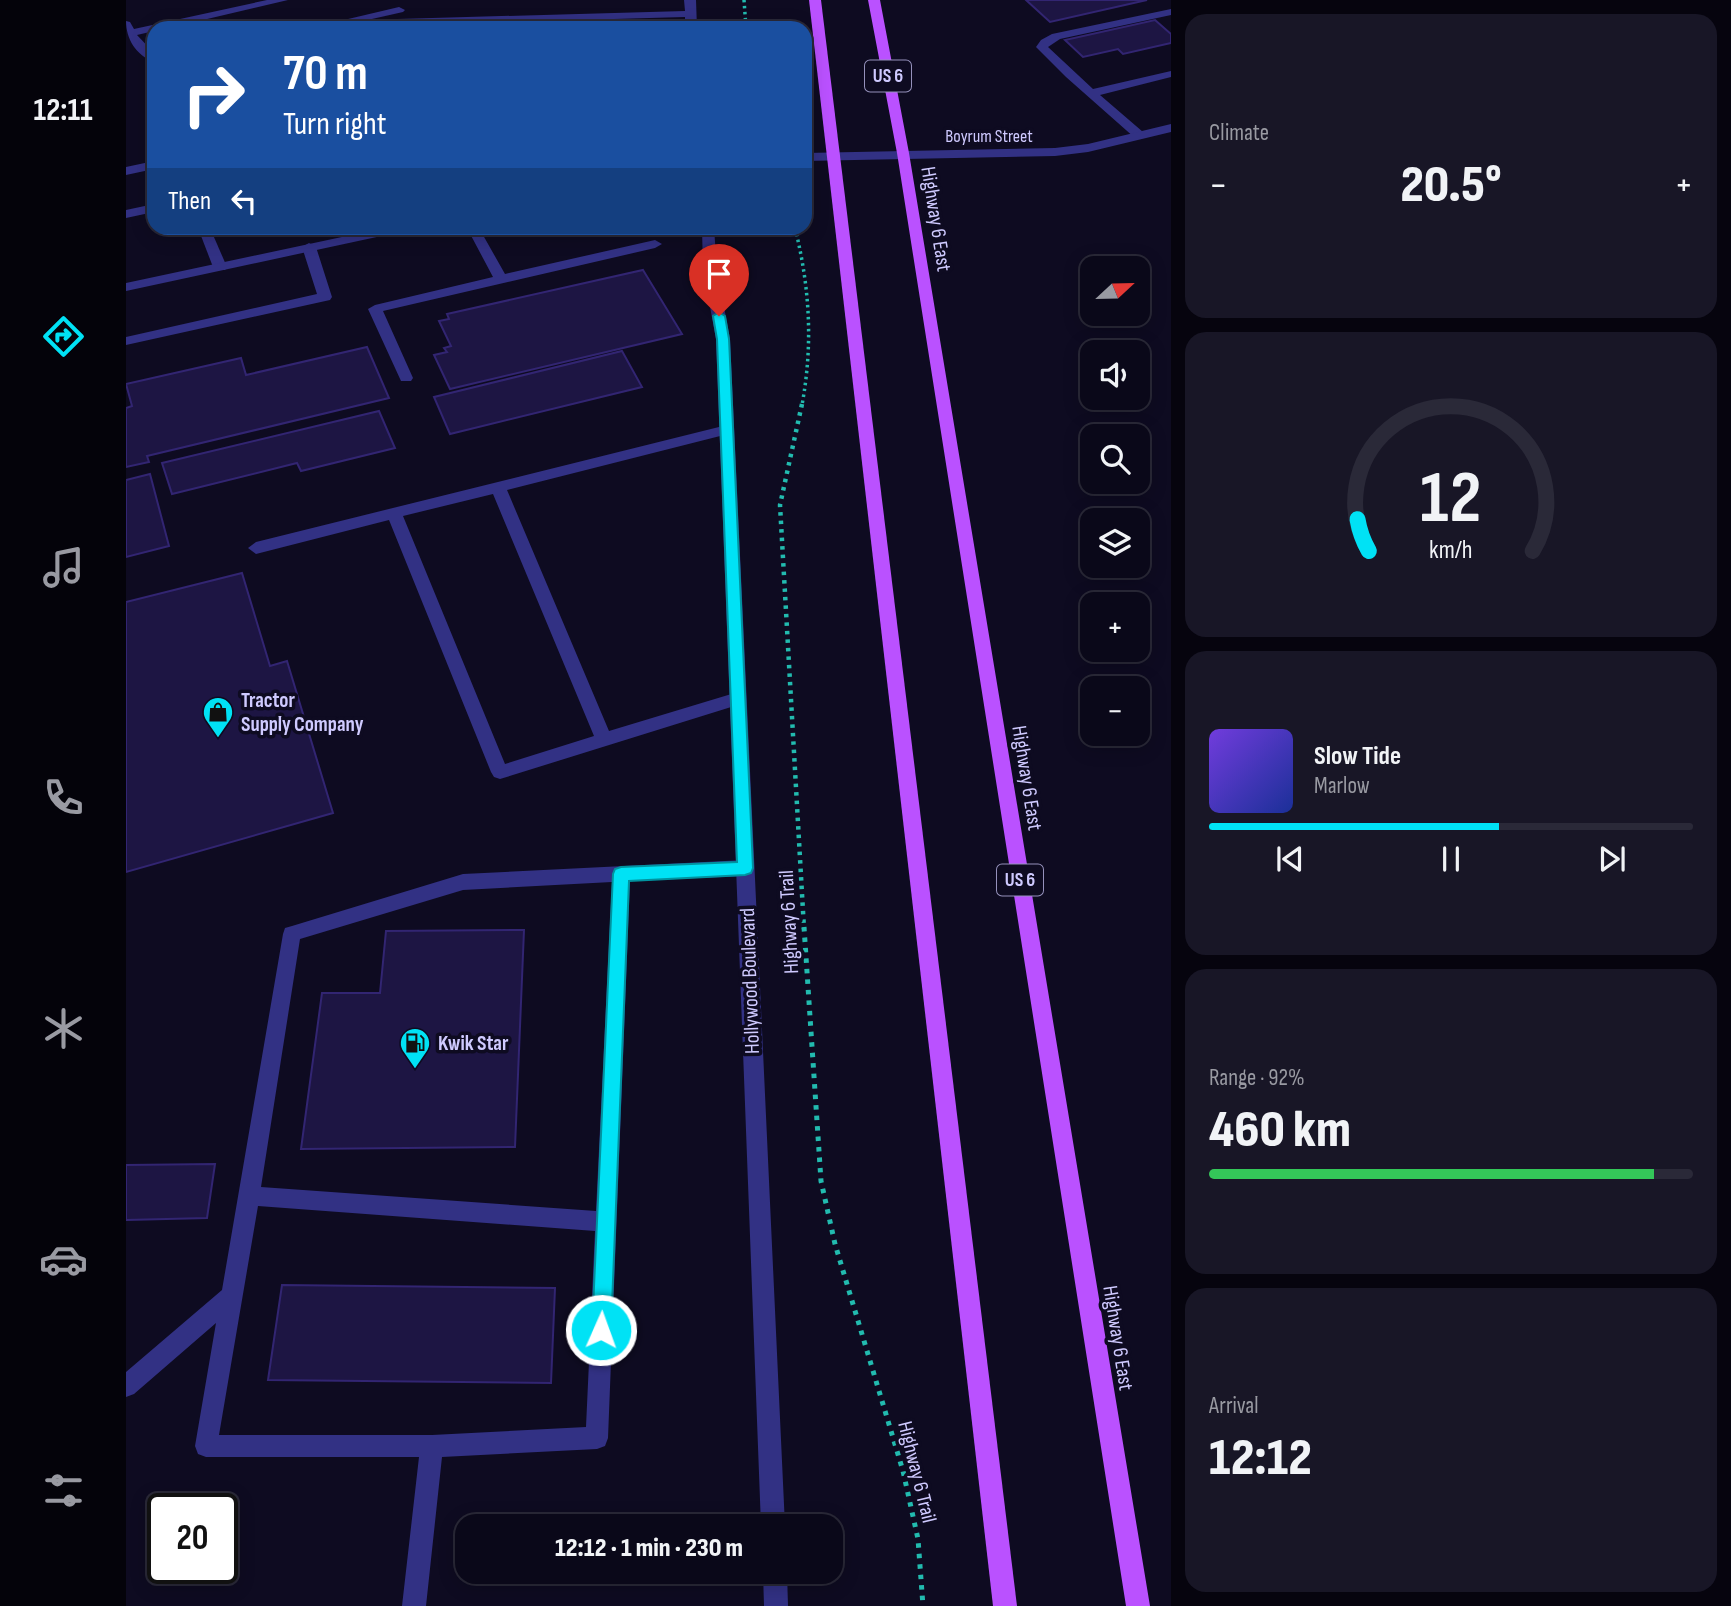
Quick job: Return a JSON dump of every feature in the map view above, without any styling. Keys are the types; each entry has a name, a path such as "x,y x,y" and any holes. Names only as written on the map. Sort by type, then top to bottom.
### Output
{"main road":[{"path":"815,0 1005,1606"},
{"name":"Highway 6 East","path":"874,0 903,153 1138,1606"}],"street":[{"path":"166,21 282,0"},
{"path":"690,0 690,21"},
{"path":"1139,135 1042,47 1056,36 1171,12"},
{"path":"360,21 398,15 690,14"},
{"path":"147,25 128,28 134,40 147,52"},
{"path":"1091,93 1171,74"},
{"name":"Boyrum Street","path":"812,157 1055,152 1171,128"},
{"path":"126,171 147,166"},
{"path":"126,214 147,210"},
{"path":"207,235 220,267"},
{"path":"126,287 366,235"},
{"path":"477,235 501,279"},
{"name":"Hollywood Boulevard","path":"708,235 710,270 723,339 772,1514"},
{"path":"406,378 375,309 655,243"},
{"path":"126,341 326,297 309,247"},
{"path":"256,548 727,430"},
{"path":"498,487 605,741"},
{"path":"394,513 500,772 738,698"},
{"path":"621,874 597,1438 432,1446 206,1446 292,934 463,882 621,874 745,868"},
{"path":"249,1196 606,1222"},
{"path":"126,1386 232,1296"},
{"path":"414,1606 432,1446"},
{"path":"775,1584 776,1606"}],"path":[{"path":"744,0 746,21"},
{"name":"Highway 6 Trail","path":"797,235 807,273 811,308 811,348 780,505 814,1121 821,1181 835,1244 903,1471 918,1539 923,1606"}],"building":[{"path":"1026,0 1147,0 1050,22"},
{"path":"1155,20 1171,34 1171,43 1123,54 1118,49 1083,57 1065,40"},
{"path":"643,270 682,334 450,389 434,355 447,352 444,348 451,346 439,321 449,319 447,314"},
{"path":"367,347 389,398 147,456 149,462 126,467 126,408 132,406 126,384 241,358 246,375"},
{"path":"622,351 642,387 450,434 434,397"},
{"path":"379,411 395,448 301,471 297,463 172,494 162,463"},
{"path":"150,474 169,546 126,557 126,480"},
{"name":"Tractor Supply Company","path":"242,573 270,666 287,661 333,813 126,872 126,602"},
{"name":"Kwik Star","path":"524,930 515,1147 301,1149 322,993 380,993 386,931"},
{"path":"215,1164 207,1218 126,1220 126,1165"},
{"path":"282,1285 555,1288 551,1383 268,1380"}],"place":[{"name":"Tractor Supply Company","path":"218,739"},
{"name":"Kwik Star","path":"415,1070"}],"route":[{"path":"601,1330 621,874 745,868 723,339 719,316"}]}
